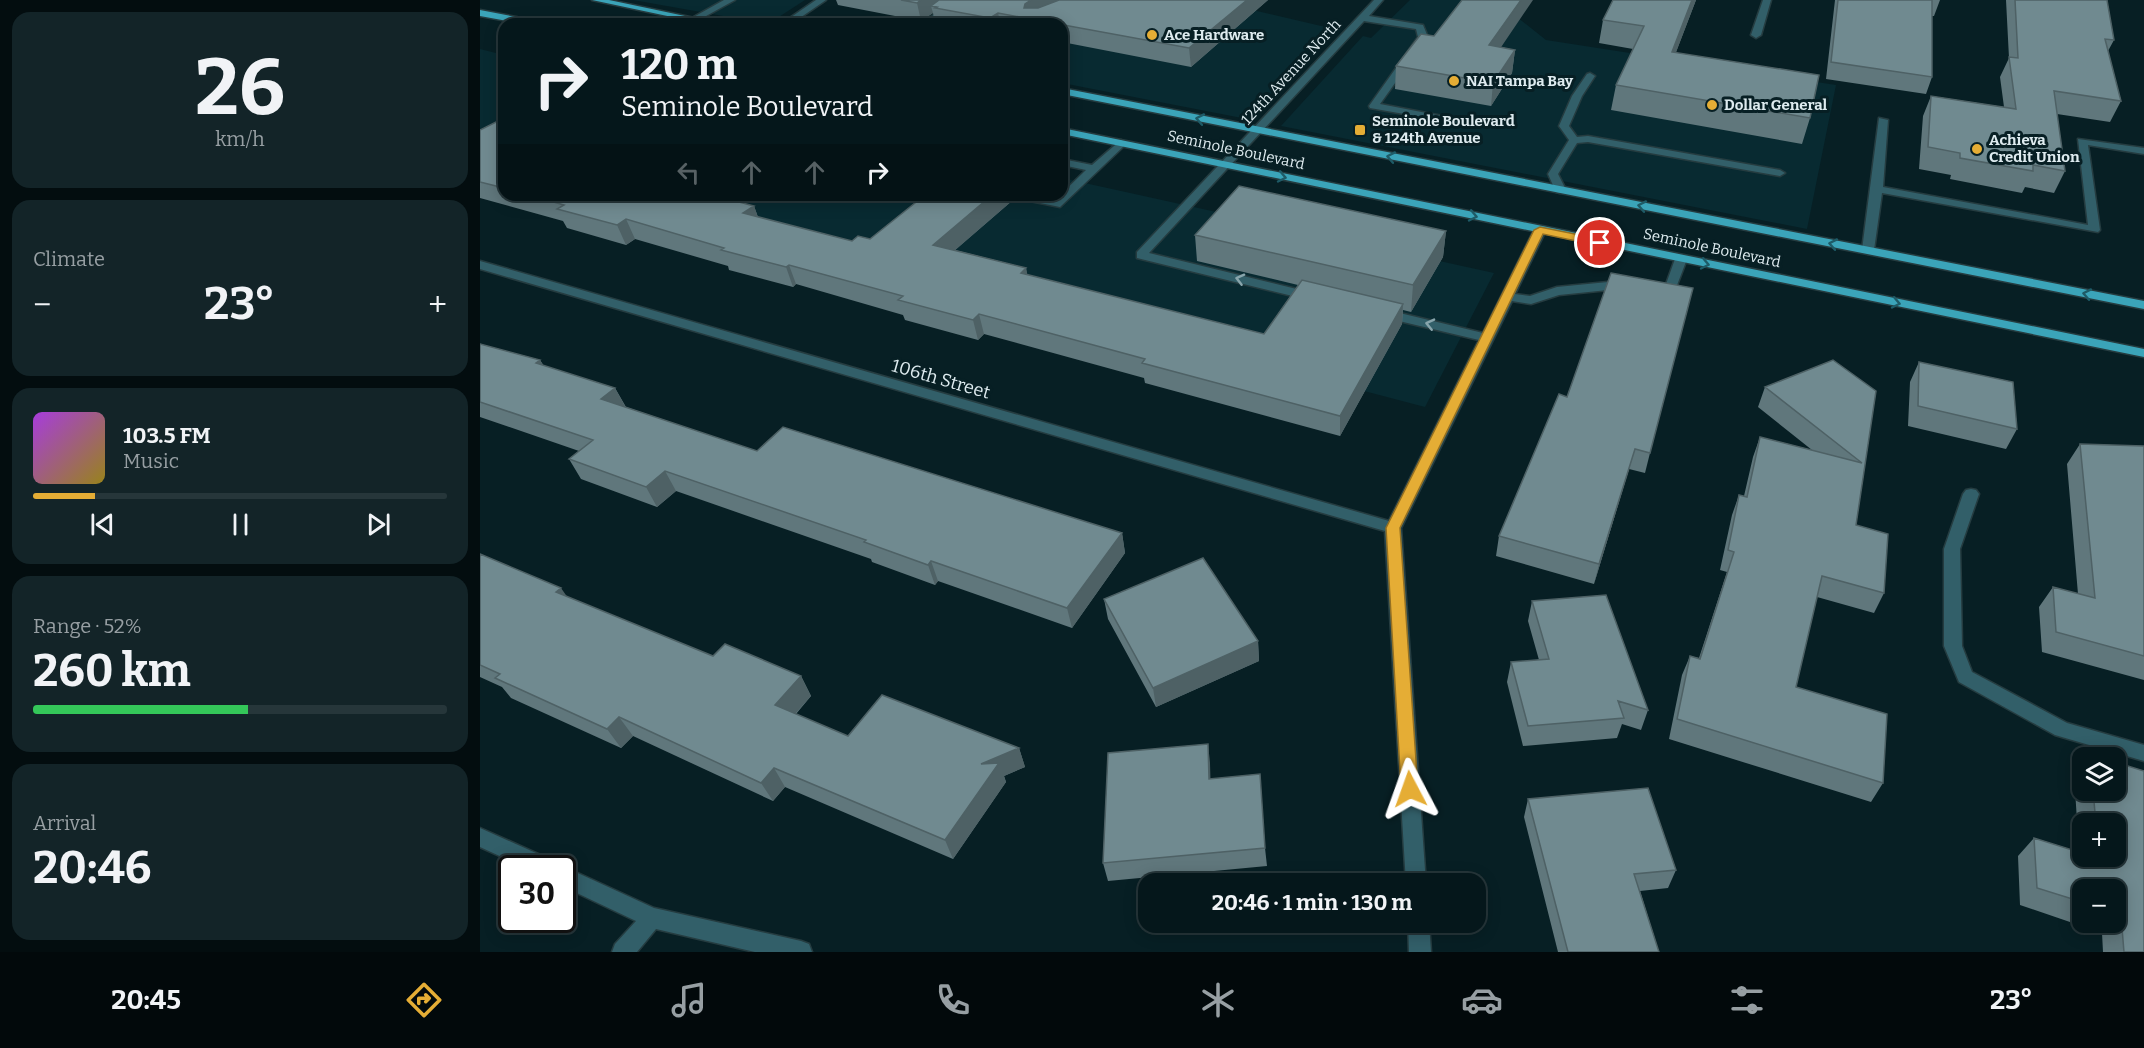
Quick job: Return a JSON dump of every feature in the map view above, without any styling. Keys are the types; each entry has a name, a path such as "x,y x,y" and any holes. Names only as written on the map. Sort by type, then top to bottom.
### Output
{"main road":[{"path":"596,0 689,18"},
{"path":"480,13 506,18"},
{"name":"Seminole Boulevard","path":"1068,92 2144,305"},
{"name":"Seminole Boulevard","path":"1068,132 2144,353"}],"street":[{"path":"696,18 731,0"},
{"path":"794,18 822,0"},
{"path":"934,18 962,0"},
{"name":"124th Avenue North","path":"1330,301 1142,255 1379,0"},
{"path":"1756,35 1767,0"},
{"path":"1362,18 1420,27 1423,37 1374,106 1463,123"},
{"path":"1574,140 1564,126 1590,76"},
{"path":"1868,250 1877,189 1883,120"},
{"path":"1574,140 1588,139 1780,173"},
{"path":"1560,190 1553,174 1574,140"},
{"path":"1877,189 2094,230 2082,141 2144,151"},
{"path":"1068,194 1121,143"},
{"path":"1068,163 1096,169"},
{"path":"1040,201 1056,205 1060,201"},
{"path":"1415,873 1393,528 1540,230"},
{"path":"1507,296 1531,300 1557,291 1608,286 1670,290 1681,259"},
{"name":"106th Street","path":"480,265 1393,528"},
{"path":"1375,311 1487,338"},
{"path":"1971,494 1952,549 1953,646 1965,677 2062,729 2144,753"},
{"path":"480,837 519,855"},
{"path":"576,883 652,918 801,952"},
{"path":"623,952 652,918"},
{"path":"1419,933 1420,952"}],"shaded area":[{"path":"633,0 805,0 777,18 734,18"},
{"path":"1210,0 1334,29 1247,119 1068,84 1068,21"},
{"path":"1410,0 1498,2 1546,40 1836,85 1807,229 1281,126 1363,36 1371,38"},
{"path":"480,49 498,54 498,162 480,158"},
{"path":"1068,179 1494,273 1425,407 644,201 1068,201"}],"building":[{"path":"901,0 921,0 917,3"},
{"path":"939,0 1031,0 1025,4 1024,8 1038,8 1059,0 1247,0 1189,48 1068,26 1068,18 1025,18 998,13 990,18 931,6"},
{"path":"1462,0 1521,0 1489,45 1515,50 1493,83 1396,66 1421,34 1434,36"},
{"path":"1613,0 1692,0 1672,52 1819,75 1810,118 1616,85 1644,26 1603,20"},
{"path":"1838,0 1932,0 1932,77 1831,62"},
{"path":"2015,0 2107,0 2114,40 2105,39 2121,101 2054,91 2065,171 2033,165 2033,171 1960,158 1960,153 1928,147 1931,96 2016,109 2009,57 2018,58"},
{"path":"498,121 498,186 480,182 480,130"},
{"path":"1239,186 1446,231 1413,285 1195,235"},
{"path":"550,201 735,201 754,206 743,213 852,241 858,236 870,239 918,201 985,201 933,245 1026,268 1021,273 1264,334 1302,280 1403,304 1340,416 1142,363 1145,359 979,314 973,320 898,300 903,296 789,265 786,267 721,250 724,248 626,219 617,225 557,209 564,205"},
{"path":"1611,273 1693,288 1650,453 1635,449 1599,564 1499,536 1559,394 1567,397"},
{"path":"480,344 540,360 536,363 615,388 601,399 757,451 783,427 1122,533 1067,608 931,561 928,565 864,542 866,540 665,471 646,487 569,459 593,440 480,402"},
{"path":"1833,360 1876,391 1856,525 1888,534 1884,593 1822,576 1796,687 1887,714 1883,783 1677,719 1690,656 1700,659 1734,552 1728,550 1739,495 1747,497 1760,437 1862,463 1765,387"},
{"path":"1919,362 2013,382 2017,429 1918,406"},
{"path":"2080,444 2144,446 2144,656 2056,632 2053,587 2095,598"},
{"path":"480,554 561,588 556,592 713,656 725,644 801,676 775,705 848,736 882,695 1019,748 981,764 999,763 945,840 774,768 761,783 619,717 607,729 495,678 500,674 480,665"},
{"path":"1203,558 1258,641 1153,688 1104,599"},
{"path":"1606,595 1648,710 1618,701 1624,718 1528,726 1511,662 1549,659 1532,601"},
{"path":"1208,744 1209,779 1260,774 1265,848 1103,863 1108,753"},
{"path":"2126,765 2144,771 2144,952 2124,952 2122,933 2126,933 2126,879 2072,879 2072,899 2037,888 2034,838 2072,850 2072,867 2126,867 2126,813 2095,813 2094,801 2126,801"},
{"path":"1648,788 1676,870 1634,874 1659,952 1568,952 1528,799"}],"place":[{"name":"Ace Hardware","path":"1152,35"},
{"name":"NAI Tampa Bay","path":"1454,81"},
{"name":"Dollar General","path":"1712,105"},
{"name":"Seminole Boulevard & 124th Avenue","path":"1360,130"},
{"name":"Achieva Credit Union","path":"1977,149"}],"route":[{"path":"1410,789 1393,528 1540,230 1600,243"}]}
